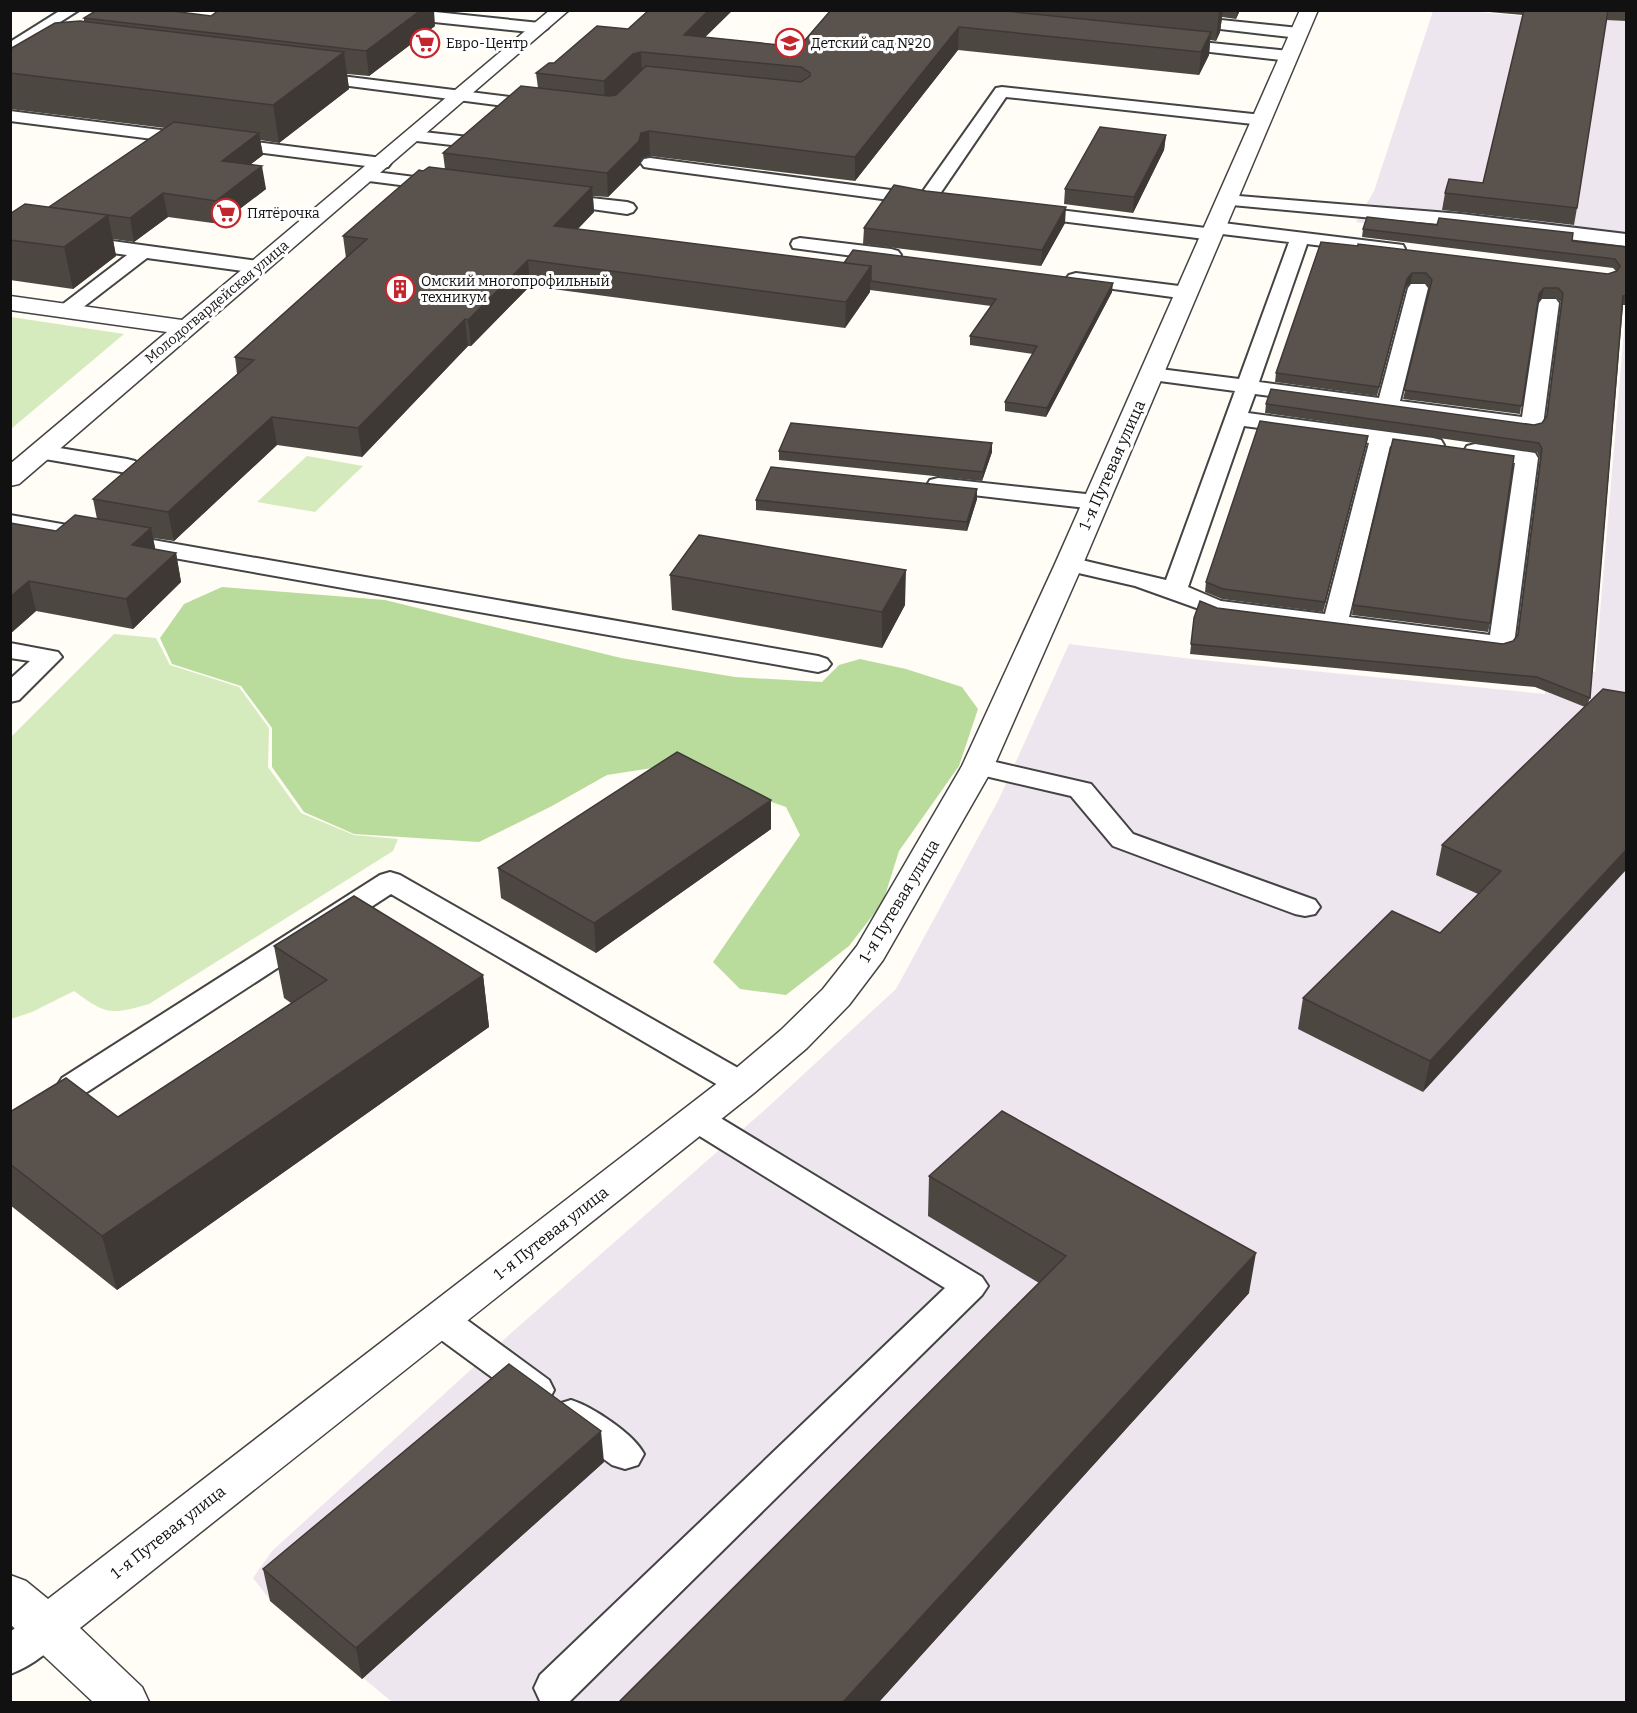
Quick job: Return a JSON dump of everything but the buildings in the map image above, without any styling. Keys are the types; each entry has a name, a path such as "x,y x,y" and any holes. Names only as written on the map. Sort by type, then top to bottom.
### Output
{"street":[{"name":"Молодогвардейская улица","path":"10,478 561,10"},
{"name":"1-я Путевая улица","path":"47,1627 741,1084 794,1039 836,997 871,952 978,766 1069,564 1299,33"},
{"path":"10,303 186,328"},
{"path":"10,1595 125,1702"}],"lane":[{"path":"14,57 72,10"},
{"path":"394,13 540,28"},
{"path":"1170,20 1299,33"},
{"path":"1156,42 1299,33"},
{"path":"296,75 555,107"},
{"path":"926,200 1002,92 1262,120"},
{"path":"10,116 375,169 467,188"},
{"path":"414,136 470,142"},
{"path":"650,163 950,203"},
{"path":"536,197 627,208"},
{"path":"1008,210 1218,221 1461,220 1626,240"},
{"path":"1218,221 1300,238 1418,252"},
{"path":"10,233 258,267"},
{"path":"1175,589 1300,238"},
{"path":"800,244 904,257"},
{"path":"66,311 144,251"},
{"path":"1054,276 1187,293"},
{"path":"1388,405 1418,288"},
{"path":"1152,374 1532,425 1549,303"},
{"path":"1069,564 1118,572 1175,589 1216,608 1336,621 1501,644 1527,458 1236,418"},
{"path":"1336,621 1381,438"},
{"path":"41,452 127,466"},
{"path":"918,483 1095,502"},
{"path":"10,522 818,664"},
{"path":"10,650 49,657 10,694"},
{"path":"978,766 1081,790 1123,840 1305,907"},
{"path":"73,1086 390,881 741,1084"},
{"path":"555,1688 970,1286 697,1119"},
{"path":"440,1319 625,1454"},
{"path":"10,1656 47,1627"}],"shaded area":[{"path":"1433,11 1467,11 1536,17 1537,14 1626,21 1626,254 1356,222 1374,191"},
{"path":"1626,307 1626,1702 392,1702 271,1601 253,1578 272,1551 510,1334 768,1107 896,989 999,799 1069,644 1192,659 1545,694 1543,665 1595,672"}],"green space":[{"path":"11,317 124,334 11,429"},
{"path":"307,456 363,466 315,512 257,502"},
{"path":"222,587 385,600 621,658 735,677 822,682 839,665 860,659 906,669 962,687 978,709 959,766 899,851 883,902 849,946 786,995 740,989 713,962 800,835 786,807 665,766 607,775 552,806 479,842 354,834 304,812 272,767 272,728 241,686 172,664 160,638 184,604"},
{"path":"114,634 156,638 170,665 239,687 269,728 268,767 301,813 354,835 398,839 393,851 149,1004 109,1011 94,1005 74,991 32,1012 11,1019 11,737"}],"place":[{"name":"Евро-Центр","path":"425,43"},
{"name":"Детский сад №20","path":"790,43"},
{"name":"Пятёрочка","path":"226,213"},
{"name":"Омский многопрофильный техникум","path":"400,289"}]}
